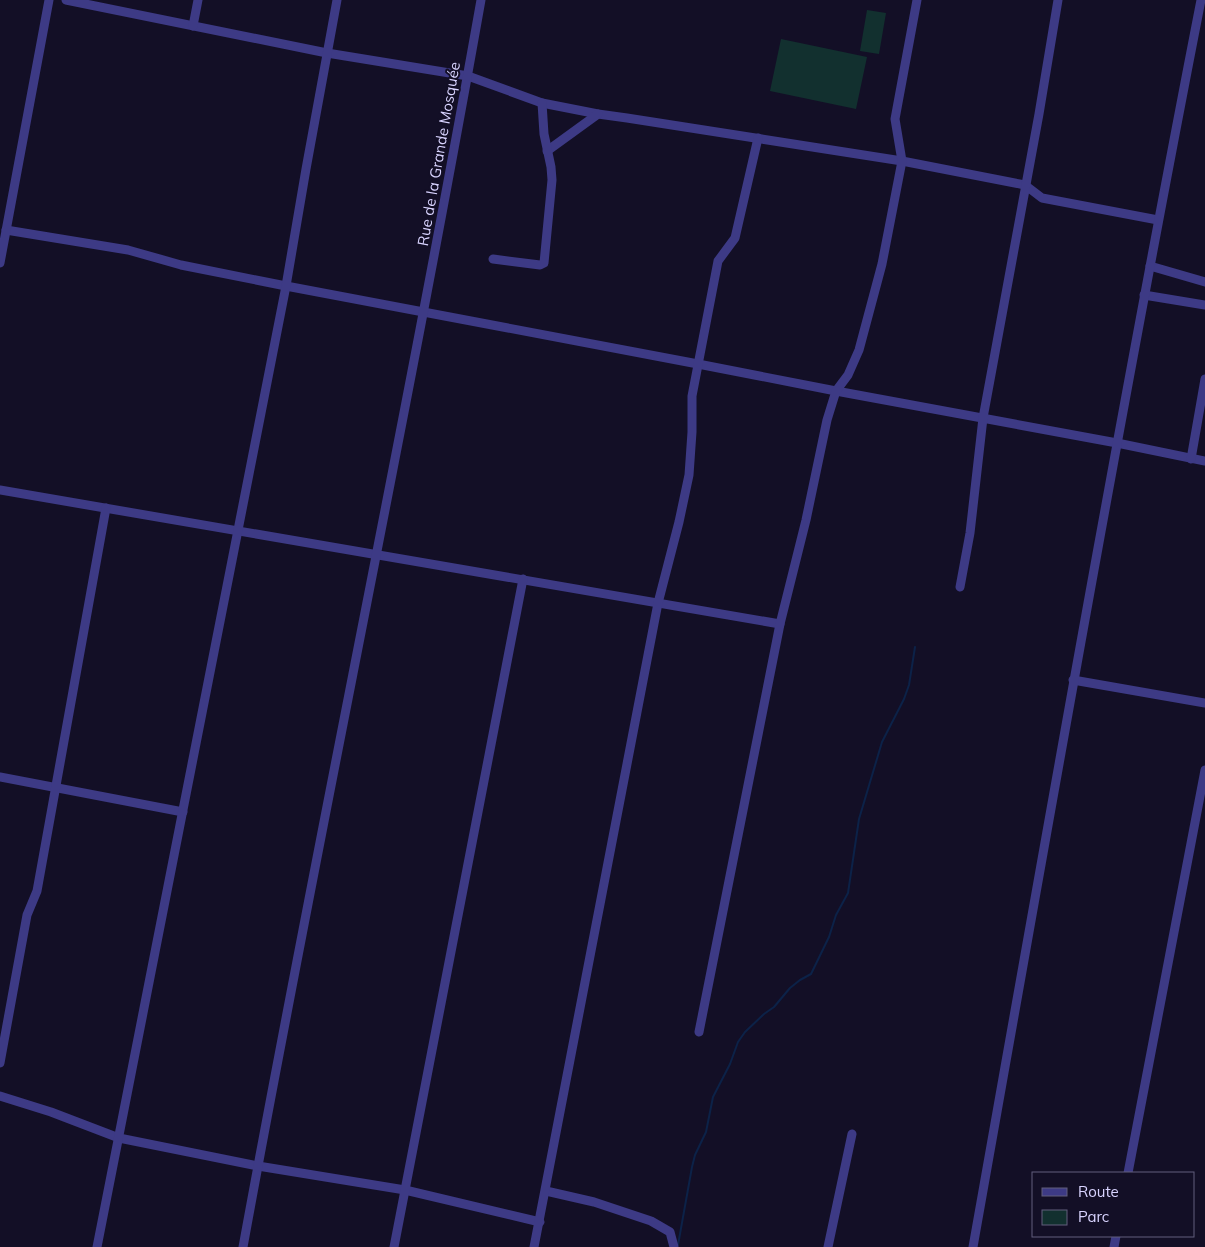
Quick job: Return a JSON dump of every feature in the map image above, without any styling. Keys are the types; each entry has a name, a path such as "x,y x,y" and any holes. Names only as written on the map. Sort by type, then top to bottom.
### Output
{"street":[{"path":"0,263 49,0"},
{"path":"66,0 327,53 468,76 542,103 598,114 902,161 1025,185 1042,198 1158,220"},
{"path":"193,26 198,0"},
{"path":"97,1247 286,286 337,0"},
{"name":"Rue de la Grande Mosquée","path":"243,1247 424,312 482,0"},
{"path":"699,1032 780,624 806,520 827,420 836,391 848,375 859,350 882,264 902,161 895,120 917,0"},
{"path":"960,587 970,533 983,418 1058,0"},
{"path":"973,1247 1073,680 1158,220 1201,0"},
{"path":"493,259 540,265 544,263 552,167 544,134 542,103"},
{"path":"547,151 598,114"},
{"path":"534,1247 658,603 689,475 692,396 718,261 735,238 758,138"},
{"path":"6,230 128,250 181,265 286,286 1205,461"},
{"path":"1150,266 1205,282"},
{"path":"1144,295 1205,305"},
{"path":"1191,459 1205,379"},
{"path":"0,490 780,624"},
{"path":"0,1063 27,915 37,891 106,508"},
{"path":"394,1247 522,579"},
{"path":"1073,680 1205,703"},
{"path":"1128,1172 1205,770"},
{"path":"0,777 182,812"},
{"path":"0,1096 50,1112 118,1138 258,1166 405,1190 540,1222"},
{"path":"828,1247 852,1134"},
{"path":"546,1191 594,1202 651,1221 670,1232 674,1247"}],"green space":[{"path":"867,10 886,13 879,54 860,51"},
{"path":"781,39 867,57 856,109 770,91"}],"waterway":[{"path":"678,1245 695,1155 706,1132 713,1097 730,1064 738,1042 745,1032 774,1007 790,988 811,974 829,937 836,915 848,893 859,819 882,742 909,685 915,647"}]}
